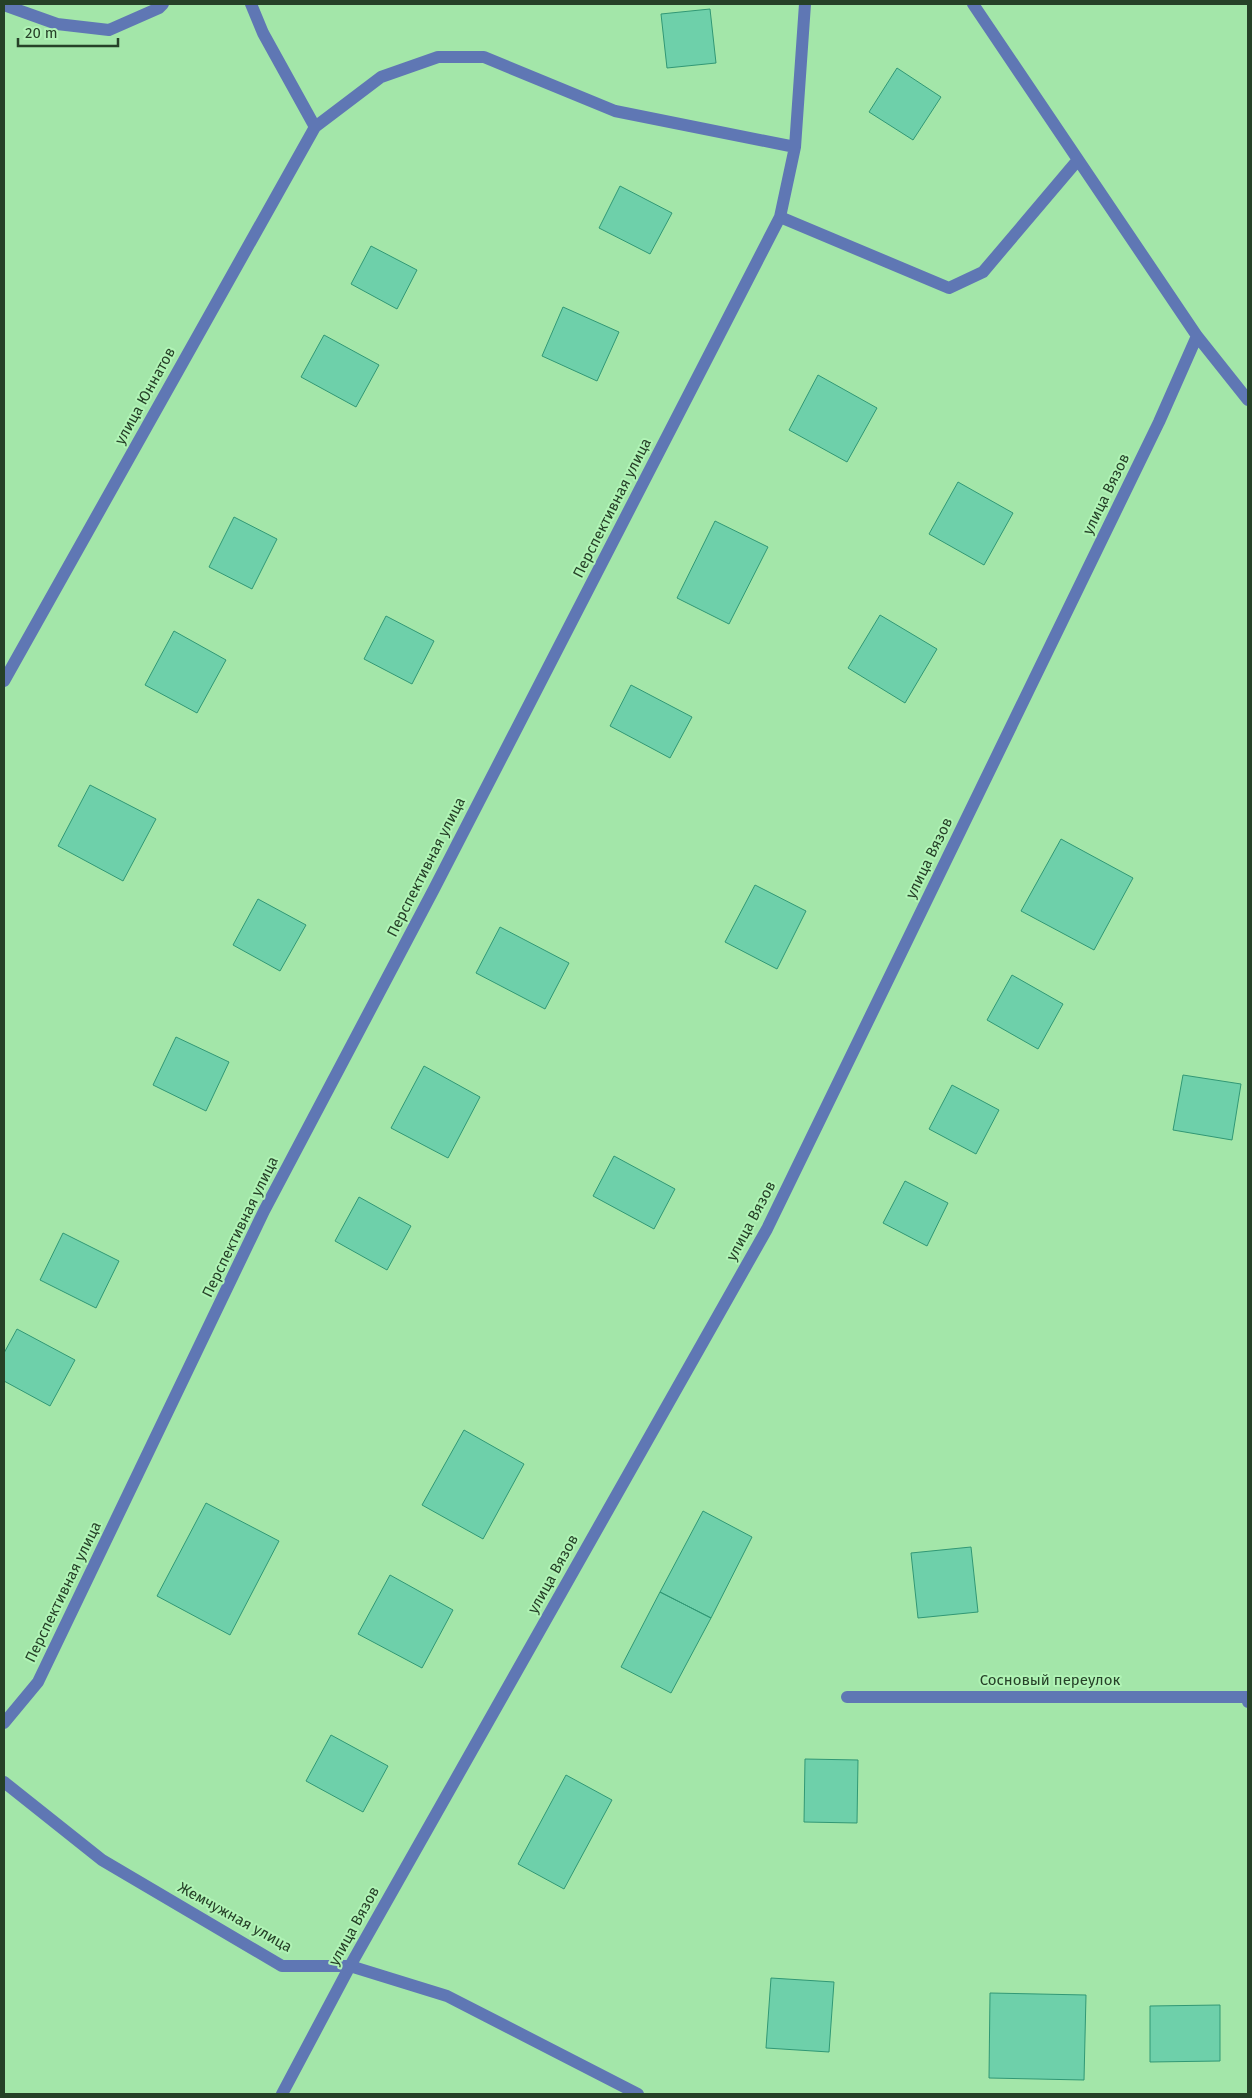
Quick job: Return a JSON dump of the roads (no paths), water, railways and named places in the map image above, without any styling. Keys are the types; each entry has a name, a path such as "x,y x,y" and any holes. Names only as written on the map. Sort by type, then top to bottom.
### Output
{"street":[{"path":"4,5 58,24 109,30 159,8 163,4"},
{"path":"250,4 263,33 315,127 381,77 438,57 484,57 614,111 795,147"},
{"name":"Перспективная улица","path":"4,1723 38,1682 264,1212 434,889 780,217 795,147 805,4"},
{"path":"973,4 1077,161 1197,336 1248,400"},
{"name":"улица Юннатов","path":"4,681 315,127"},
{"path":"780,217 949,288 984,272 1077,161"},
{"name":"улица Вязов","path":"282,2094 350,1966 767,1229 1159,422 1197,336"},
{"name":"Сосновый переулок","path":"847,1697 1248,1697 1248,1702"},
{"name":"Жемчужная улица","path":"4,1782 102,1860 282,1966 350,1966 447,1996 638,2094"}]}
